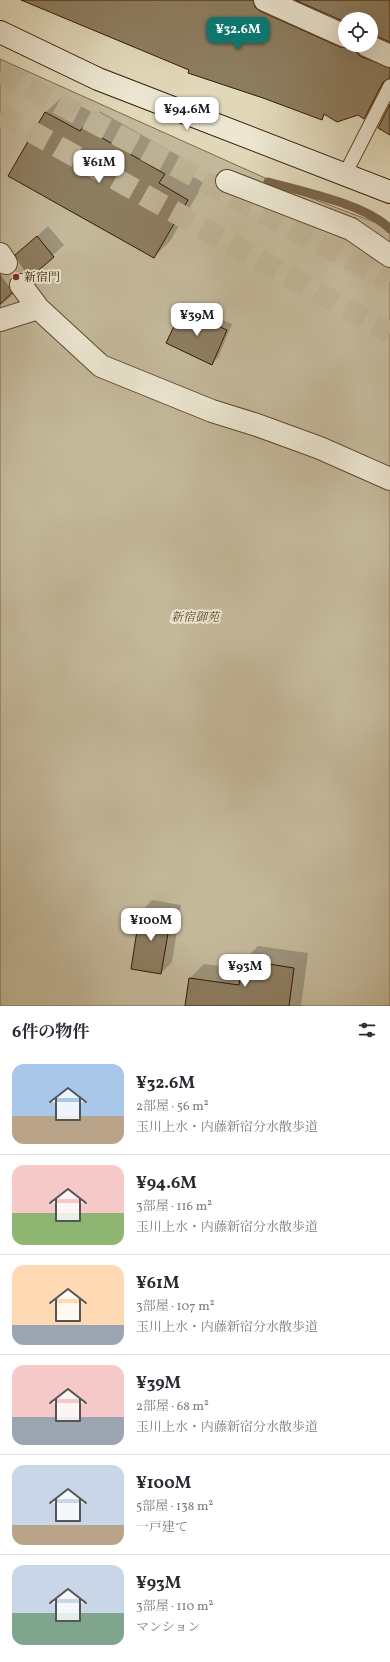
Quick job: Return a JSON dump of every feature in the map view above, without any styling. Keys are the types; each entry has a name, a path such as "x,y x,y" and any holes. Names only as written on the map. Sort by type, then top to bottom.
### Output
{"street":[{"path":"265,0 338,33"},
{"path":"0,32 98,79 390,192"},
{"path":"378,50 390,56"},
{"path":"227,181 350,229 390,256"},
{"path":"21,285 38,308 102,366 212,411 257,425 320,448 390,479"},
{"path":"0,320 38,308"}],"lane":[{"path":"345,174 390,86"}],"green space":[{"name":"新宿御苑","path":"0,59 303,195 390,228 390,1006 0,1006"}],"building":[{"path":"21,0 253,0 255,7 260,11 338,46 338,52 356,52 360,56 390,68 390,78 383,82 364,119 358,115 337,122 324,114 322,120 263,98 188,73 189,70"},
{"path":"295,0 390,0 390,42 378,37 378,12 338,12 338,19"},
{"path":"390,104 390,135 378,128"},
{"path":"45,112 80,131 83,127 165,174 159,183 188,200 154,258 8,176"},
{"name":"新宿門","path":"37,236 54,257 31,277 26,273 13,275 9,286 12,293 0,304 0,274 6,275 13,273 17,269 18,263 15,255"},
{"path":"182,310 227,330 212,365 166,343"},
{"path":"140,911 171,916 161,974 131,969"},
{"path":"243,960 294,968 289,1006 185,1006 189,978 239,985"}],"waterway":[{"path":"268,182 350,206 379,220 390,229"}],"tunnel":[{"path":"0,72 390,281"},
{"path":"0,114 390,333"},
{"path":"6,263 21,285"}],"place":[{"name":"新宿門","path":"16,277"}]}
